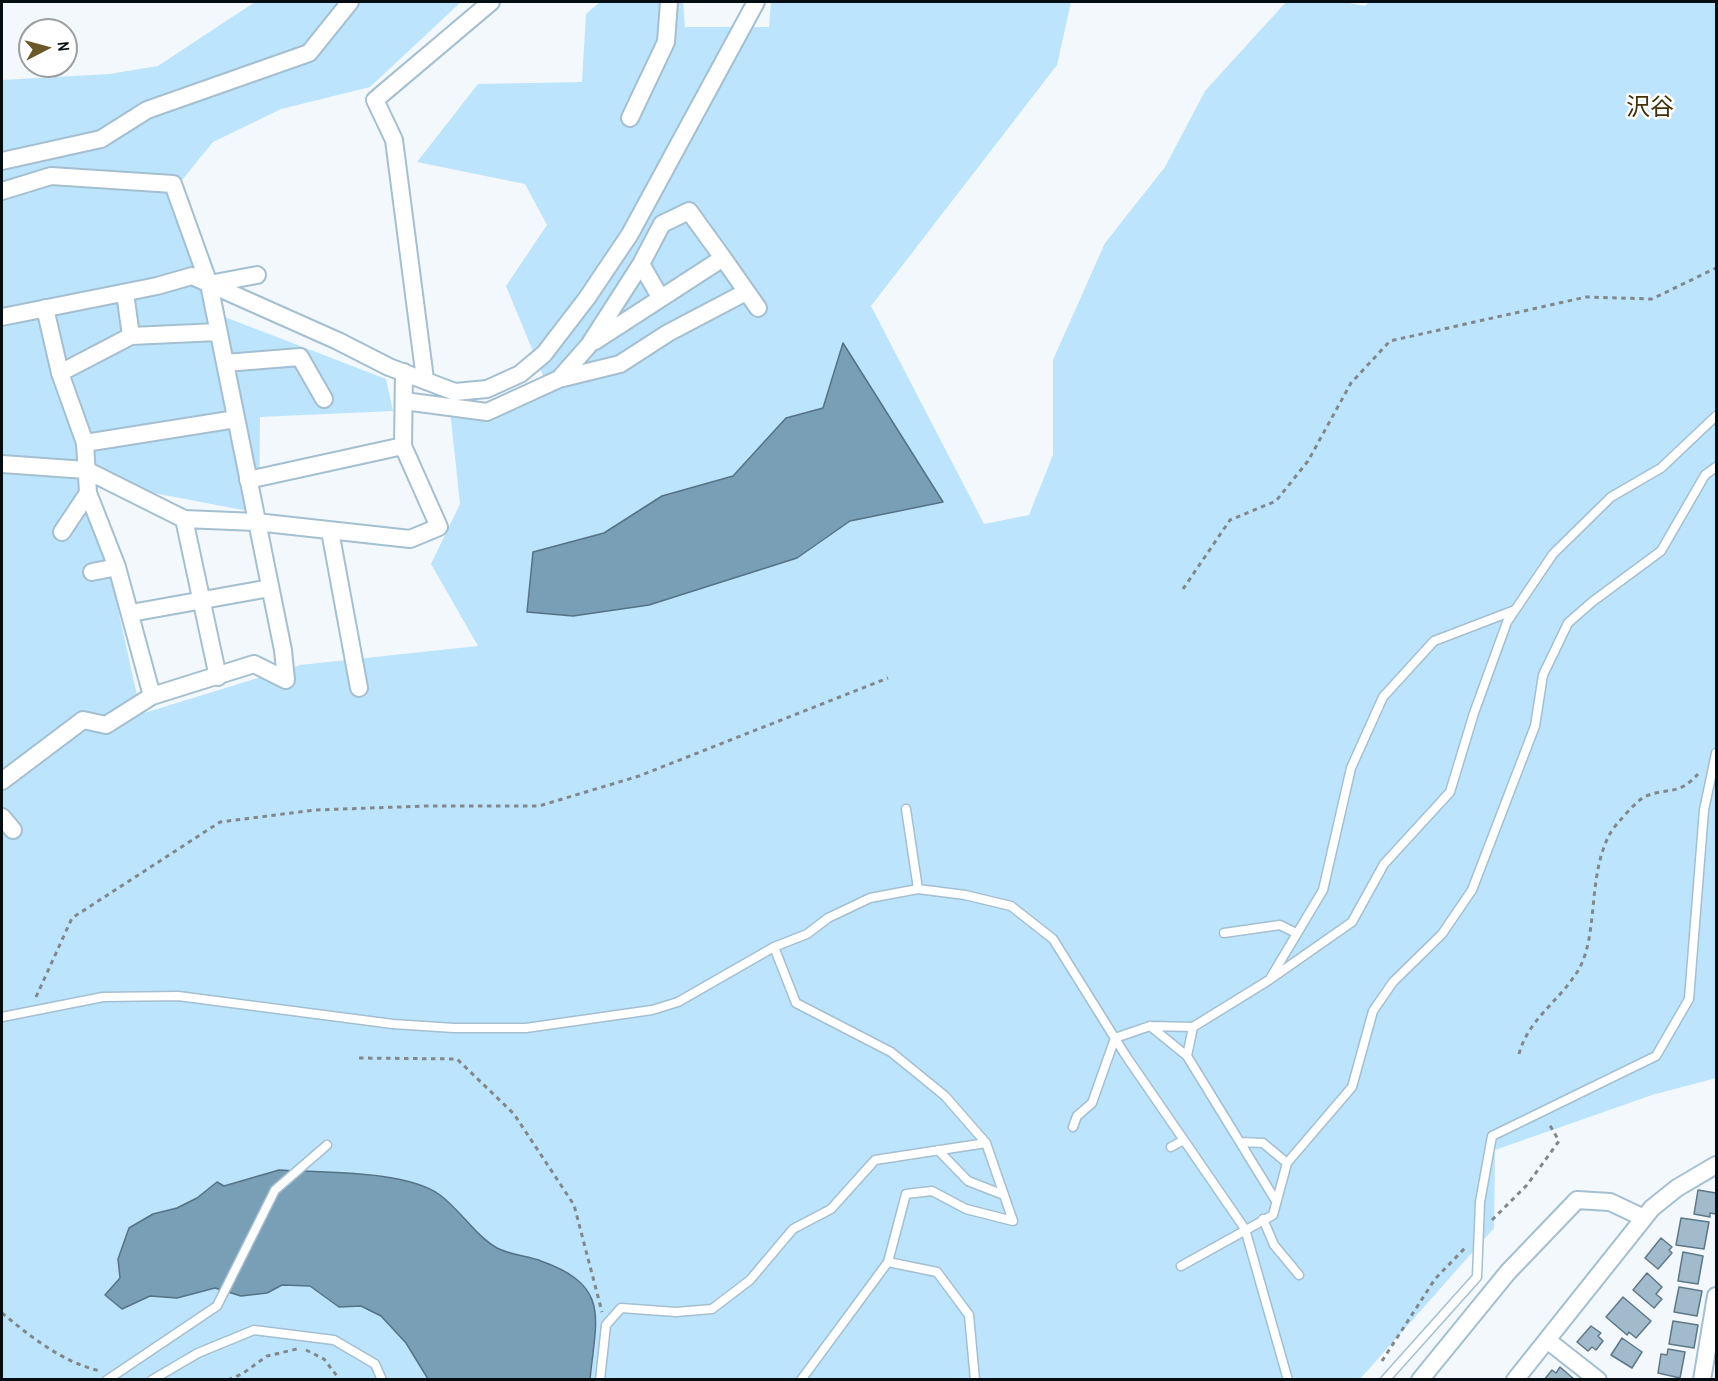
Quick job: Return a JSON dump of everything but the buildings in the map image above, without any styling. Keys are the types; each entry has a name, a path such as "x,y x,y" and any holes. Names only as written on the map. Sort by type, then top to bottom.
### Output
{"street":[{"path":"2,161 101,139 147,110 309,53 350,2"},
{"path":"425,379 394,140 375,100 490,2"},
{"path":"630,118 666,42 669,2"},
{"path":"2,317 125,293 192,276 404,372 455,392 487,389 520,374 544,354 587,298 630,234 756,2"},
{"path":"2,191 51,176 173,184 209,284 283,650 286,680 254,664 152,696 106,725 83,720 2,781"},
{"path":"559,379 589,345 641,264 662,224 689,212 758,308"},
{"path":"589,345 723,258"},
{"path":"641,264 660,297"},
{"path":"209,284 258,276"},
{"path":"404,401 487,412 559,379 620,364 668,333 746,292"},
{"path":"125,293 131,336"},
{"path":"45,308 60,373 84,443 88,493 117,567 152,696"},
{"path":"60,373 131,336 218,332"},
{"path":"225,363 300,357 324,399"},
{"path":"2,468 86,470 184,519 256,522 410,539 439,526 403,446 404,372"},
{"path":"84,443 236,419"},
{"path":"248,480 403,446"},
{"path":"62,532 88,493"},
{"path":"184,519 218,676"},
{"path":"330,531 360,688"},
{"path":"92,572 117,567"},
{"path":"131,614 270,588"},
{"path":"1515,1380 1644,1218 1677,1188 1716,1165"},
{"path":"1420,1380 1508,1272 1576,1200 1610,1202 1644,1218"},
{"path":"1702,1380 1716,1296"},
{"path":"1547,1340 1598,1380"}],"lane":[{"path":"1115,1038 1150,1026 1193,1027 1269,980 1352,922 1384,864 1450,792 1474,713 1507,622 1553,554 1611,497 1661,468 1716,416"},
{"path":"1181,1266 1273,1215 1287,1163 1352,1087 1373,1011 1393,982 1442,934 1472,890 1535,726 1543,675 1568,623 1660,551 1704,475 1716,467"},
{"path":"1269,980 1323,890 1351,768 1383,697 1434,641 1515,610"},
{"path":"1385,1380 1477,1277 1480,1202 1492,1136 1656,1056 1689,999 1704,810 1715,756"},
{"path":"906,809 918,889"},
{"path":"2,1017 104,997 178,996 393,1024 454,1028 526,1028 652,1010 678,1002 774,947 807,934 828,918 870,898 918,889 964,895 1011,906 1053,939 1115,1038 1245,1229 1288,1380"},
{"path":"1224,933 1280,925 1296,933"},
{"path":"774,947 796,1003 891,1052 945,1096 986,1143 1013,1221 966,1209 932,1191 906,1194 888,1262 801,1380"},
{"path":"1150,1026 1187,1056 1276,1201"},
{"path":"1187,1056 1193,1027"},
{"path":"1073,1127 1077,1116 1092,1103 1115,1038"},
{"path":"1171,1148 1184,1140"},
{"path":"1240,1142 1263,1143 1287,1163"},
{"path":"600,1380 606,1325 621,1308 676,1312 712,1310 750,1280 793,1229 831,1209 875,1160 986,1143"},
{"path":"107,1376 217,1305 275,1190 327,1145"},
{"path":"938,1150 968,1181 1004,1195"},
{"path":"1263,1219 1274,1245 1299,1275"},
{"path":"888,1262 937,1272 969,1315 975,1380"},
{"path":"152,1380 198,1353 254,1330 334,1340 375,1364 382,1380"}],"path":[{"path":"1183,589 1230,520 1276,501 1308,461 1351,383 1390,341 1586,297 1652,299 1716,268"},
{"path":"30,1010 72,918 220,822 315,810 426,806 538,806 639,776 888,678"},
{"path":"1519,1054 1523,1038 1579,969 1588,940 1593,886 1611,832 1643,797 1686,788 1715,756"},
{"path":"359,1058 457,1059 514,1114 574,1205 606,1325"},
{"path":"2,1313 24,1332 77,1366 107,1376"},
{"path":"228,1380 242,1374 267,1356 302,1348 324,1359 340,1380"}],"shaded area":[{"path":"255,2 461,2 370,87 281,109 213,142 182,180 209,311 386,379 393,411 260,417 259,513 90,481 141,714 300,665 478,646 431,564 460,504 450,410 549,390 506,286 547,225 525,184 417,162 478,84 582,82 586,14 600,2 683,2 685,27 769,27 771,2 1071,2 1057,65 871,306 984,524 1029,515 1053,455 1053,360 1105,243 1165,167 1205,91 1286,2 1344,2 1365,6 1369,2 1716,2 1716,1078 1652,1095 1495,1150 1494,1228 1360,1379 2,1380 2,80 78,78 78,76 110,74 158,66"},
{"path":"843,343 943,502 850,521 797,558 649,605 573,616 527,612 533,552 604,533 662,496 733,476 786,418 823,408"},
{"path":"279,1170 363,1174 407,1181 425,1187 440,1195 482,1237 497,1248 541,1261 579,1281 589,1293 596,1321 590,1379 428,1379 406,1343 381,1316 361,1306 339,1307 310,1286 282,1285 267,1293 241,1296 215,1288 177,1298 150,1296 122,1309 105,1295 120,1278 118,1259 129,1228 153,1214 177,1208 197,1198 217,1182 224,1186"}],"district":[{"name":"沢谷","path":"1650,109"}]}
